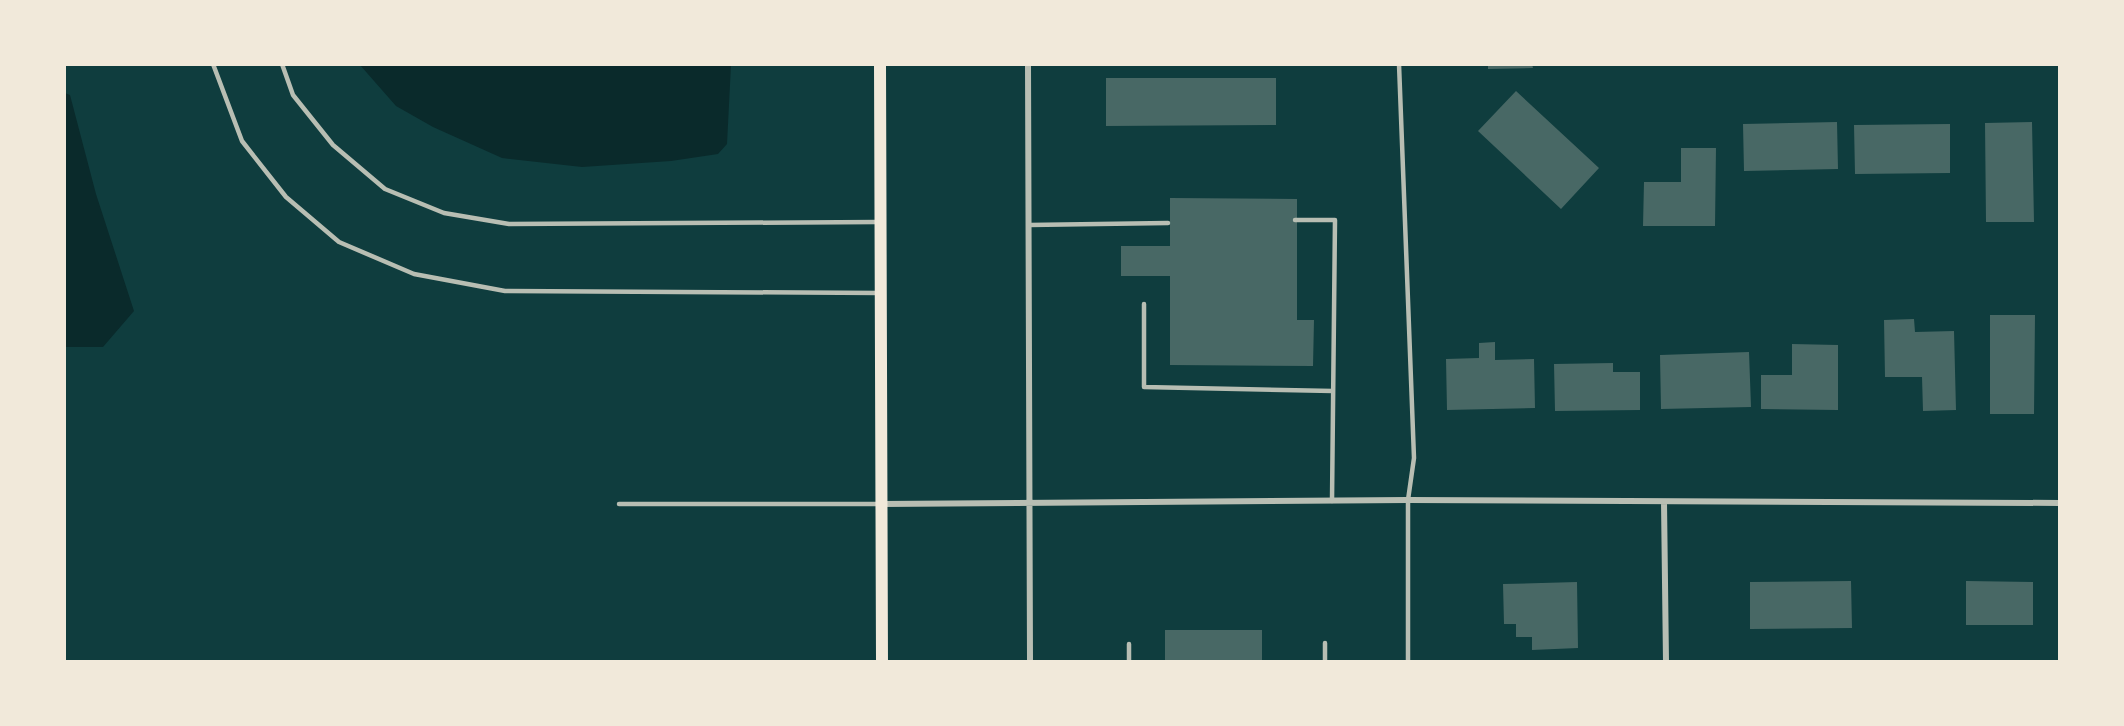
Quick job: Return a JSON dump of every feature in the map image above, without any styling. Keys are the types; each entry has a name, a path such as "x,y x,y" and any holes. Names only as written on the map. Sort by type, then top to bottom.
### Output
{"main road":[{"path":"880,64 882,662"}],"street":[{"path":"1028,64 1030,662"},
{"path":"882,504 1408,500 2060,503"},
{"path":"1664,502 1666,662"}],"lane":[{"path":"213,64 242,141 286,197 339,242 414,274 505,291 881,293"},
{"path":"282,64 294,95 333,146 385,189 444,213 509,224 881,222"},
{"path":"1399,64 1414,458 1408,500 1408,662"},
{"path":"1294,220 1335,220 1332,501"},
{"path":"1029,225 1168,223"},
{"path":"1144,304 1144,387 1333,391"},
{"path":"619,504 882,504"},
{"path":"1325,643 1325,662"},
{"path":"1129,644 1129,662"}],"water":[{"path":"360,65 731,65 727,144 718,154 671,161 582,167 502,158 433,127 396,106"},
{"path":"65,93 70,95 96,194 134,311 103,347 65,347"}],"building":[{"path":"1488,64 1532,64 1533,68 1488,69"},
{"path":"1106,78 1276,78 1276,125 1106,126"},
{"path":"1516,91 1599,168 1561,209 1478,131"},
{"path":"1837,122 1838,169 1744,171 1743,124"},
{"path":"2032,122 2034,222 1986,222 1985,123"},
{"path":"1950,124 1950,173 1855,174 1854,125"},
{"path":"1681,148 1716,148 1715,226 1643,226 1644,182 1681,182"},
{"path":"1170,198 1297,199 1297,320 1314,320 1313,366 1170,365 1170,276 1121,276 1121,246 1170,246"},
{"path":"1990,315 2035,315 2034,414 1990,414"},
{"path":"1914,319 1915,332 1954,331 1956,410 1923,411 1922,377 1885,377 1884,320"},
{"path":"1495,342 1495,360 1534,359 1535,408 1447,410 1446,359 1479,358 1479,343"},
{"path":"1792,344 1838,345 1838,410 1761,409 1761,375 1792,375"},
{"path":"1749,352 1751,407 1661,409 1660,355"},
{"path":"1613,363 1613,372 1640,372 1640,410 1555,411 1554,364"},
{"path":"1851,581 1852,628 1750,629 1750,582"},
{"path":"1966,581 2033,582 2033,625 1966,625"},
{"path":"1577,582 1578,648 1532,650 1532,637 1516,637 1516,624 1504,624 1503,584"},
{"path":"1165,630 1262,630 1262,662 1165,662"}]}
